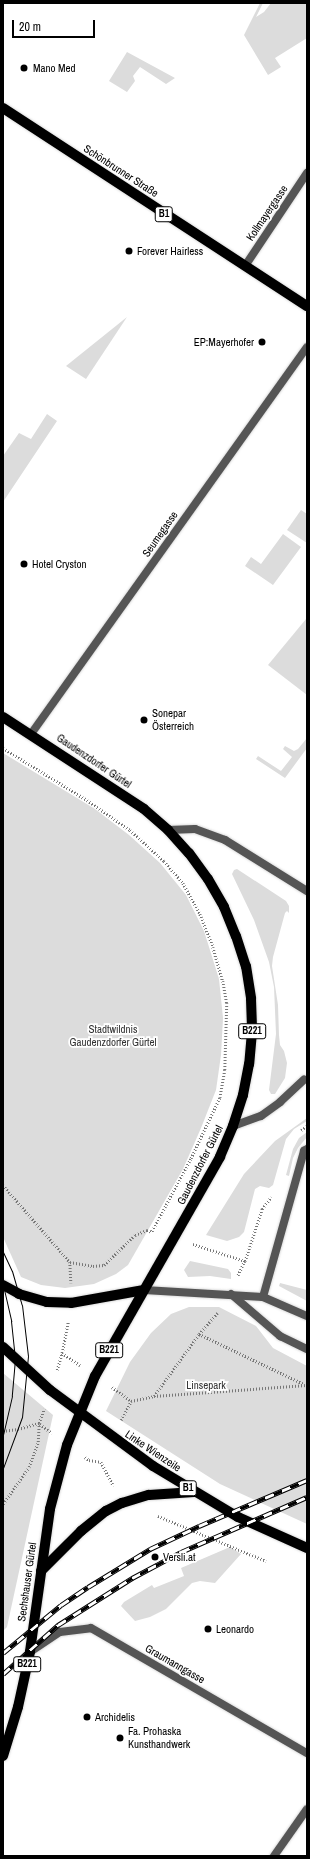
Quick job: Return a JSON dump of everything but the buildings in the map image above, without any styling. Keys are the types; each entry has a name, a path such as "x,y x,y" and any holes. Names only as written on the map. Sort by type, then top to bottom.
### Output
{"main road":[{"name":"Schönbrunner Straße","path":"3,108 307,306"},
{"name":"Gaudenzdorfer Gürtel","path":"3,717 144,809 168,830 189,853 208,879 224,907 246,966 251,999 252,1032 249,1064 243,1095 233,1126 220,1157 95,1376 79,1413"},
{"path":"3,1285 28,1297 47,1302 71,1303 144,1290"},
{"name":"Linke Wienzeile","path":"3,1347 50,1390 79,1413 153,1466 194,1492 238,1517 284,1540 307,1548"},
{"name":"Sechshauser Gürtel","path":"3,1756 18,1707 30,1652 50,1509 56,1484 79,1413"},
{"path":"41,1571 81,1531 106,1511 122,1503 149,1495 194,1492"}],"street":[{"name":"Kollmayergasse","path":"245,266 307,173"},
{"name":"Seumegasse","path":"31,734 307,347"},
{"path":"168,830 195,829 225,840 307,891"},
{"path":"233,1126 261,1116 280,1102 304,1080"},
{"path":"264,1297 304,1151 307,1150"},
{"path":"144,1290 264,1297 307,1316"},
{"path":"231,1294 280,1336 307,1349"},
{"name":"Graumanngasse","path":"30,1652 60,1632 91,1628 307,1753"},
{"path":"274,1856 307,1809"}],"path":[{"path":"3,748 87,800 130,830 164,861 183,883 200,914 213,947 223,981 227,1004 225,1070 220,1098 191,1159 152,1232"},
{"path":"3,1185 70,1262 71,1303 62,1353"},
{"path":"199,1334 306,1385"},
{"path":"120,1422 131,1401 154,1396 306,1385"},
{"path":"3,1431 18,1429 39,1423"},
{"path":"39,1423 52,1433"},
{"path":"3,1504 29,1467 38,1442 39,1423"},
{"path":"84,1457 89,1460 101,1462"},
{"path":"101,1462 103,1458"},
{"path":"101,1462 115,1489"},
{"path":"153,1515 161,1516 266,1561"}],"green space":[{"path":"260,3 263,3 256,17 264,12 271,3 307,3 307,38 275,58 281,67 268,75 244,35"},
{"path":"127,52 175,78 166,84 140,67 133,76 135,81 127,92 109,81"},
{"path":"127,317 86,379 66,366"},
{"path":"47,414 57,421 3,502 3,456 19,433 31,439"},
{"path":"301,510 307,514 307,543 287,530"},
{"path":"283,534 301,547 273,585 245,566 251,557 261,564"},
{"path":"306,619 307,620 307,695 268,665"},
{"path":"307,738 307,748 285,778 256,759 258,756 281,771 292,757 283,749 285,746 294,751 298,749"},
{"name":"Stadtwildnis Gaudenzdorfer Gürtel","path":"3,753 95,809 129,835 160,863 186,895 204,931 219,979 223,1018 221,1055 216,1090 201,1128 183,1169 128,1265 116,1274 94,1284 65,1288 41,1285 21,1277 3,1237"},
{"path":"237,869 286,901 289,906 289,913 287,911 285,913 272,966 278,1005 280,1045 284,1051 287,1063 285,1078 275,1094 271,1094 269,1090 276,1034 274,987 269,962 254,920 232,874 234,870"},
{"path":"307,1118 307,1121 294,1129 286,1139 273,1185 269,1188 260,1186 255,1189 244,1232 239,1237 227,1241 206,1235 244,1174 275,1141"},
{"path":"307,1132 307,1137 298,1148 293,1158 289,1176 286,1175 293,1149 299,1138"},
{"path":"190,1261 228,1269 231,1273 231,1279 210,1276 188,1277 184,1270"},
{"path":"280,1283 307,1290 307,1301 279,1286"},
{"name":"Linsepark","path":"189,1307 219,1307 256,1326 273,1348 307,1366 307,1524 220,1484 106,1411 130,1362 151,1333 171,1314"},
{"path":"3,1373 53,1415 7,1627 3,1631"},
{"path":"230,1547 241,1554 215,1583 200,1581 192,1583 166,1609 150,1617 135,1621 121,1606 124,1602 152,1585 154,1588 184,1576 181,1568"}],"tram line":[{"path":"3,1252 12,1271 22,1305 28,1356 22,1417 3,1468"},
{"path":"3,1285 11,1321 15,1359 12,1396 3,1434"}],"railway":[{"path":"3,1653 61,1605 150,1549 199,1526 307,1480"},
{"path":"3,1674 58,1625 132,1578 181,1552 307,1497"}],"place":[{"name":"Mano Med","path":"24,68"},
{"name":"Forever Hairless","path":"129,251"},
{"name":"EP:Mayerhofer","path":"262,342"},
{"name":"Hotel Cryston","path":"24,564"},
{"name":"Sonepar Österreich","path":"144,720"},
{"name":"Versli.at","path":"155,1557"},
{"name":"Leonardo","path":"208,1629"},
{"name":"Archidelis","path":"87,1717"},
{"name":"Fa. Prohaska Kunsthandwerk","path":"120,1738"}]}
